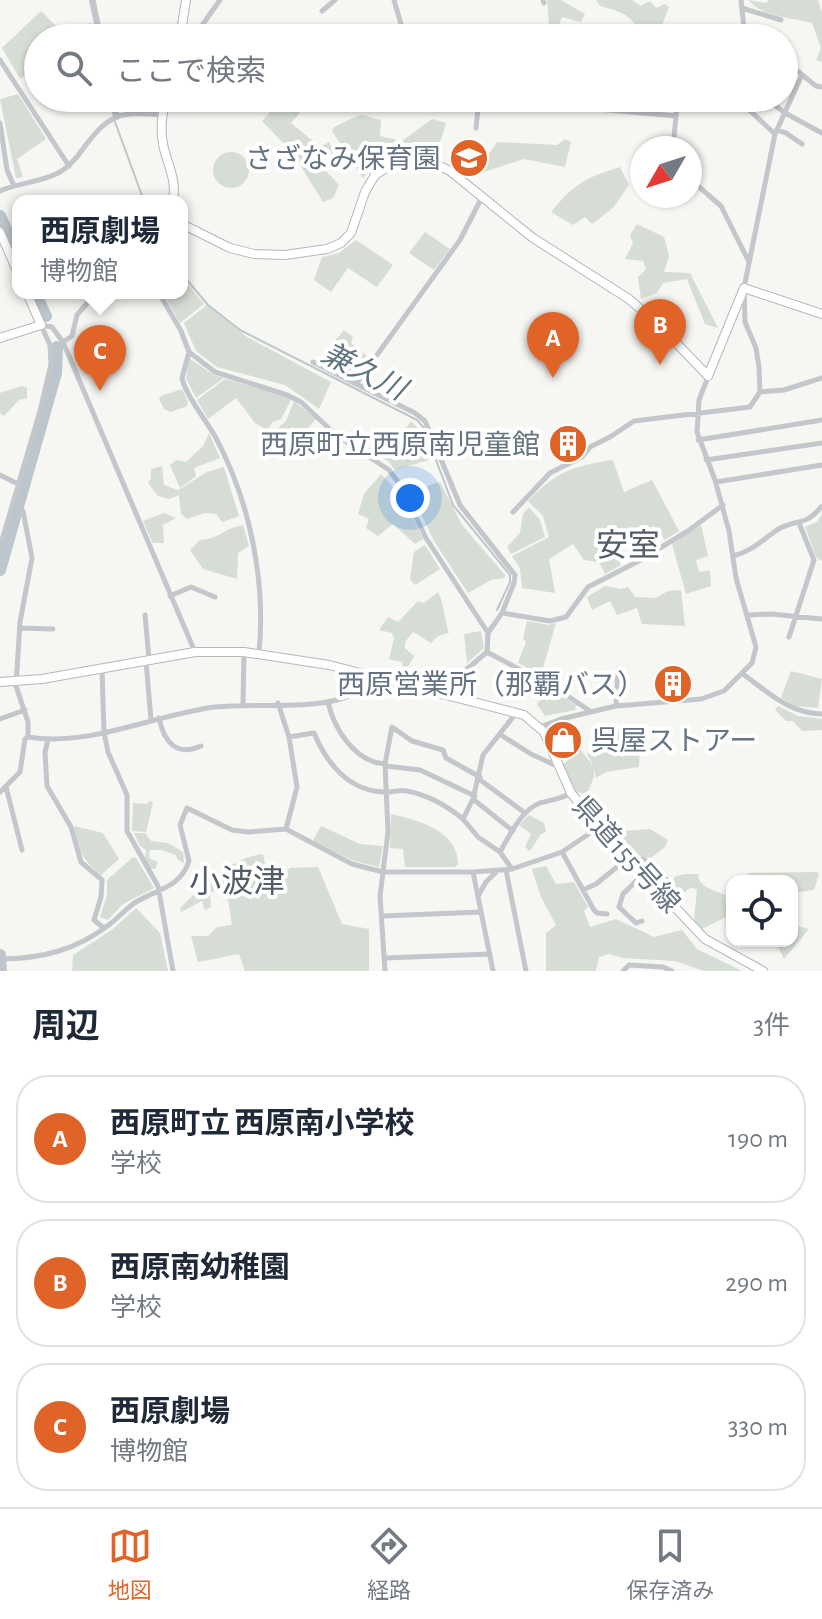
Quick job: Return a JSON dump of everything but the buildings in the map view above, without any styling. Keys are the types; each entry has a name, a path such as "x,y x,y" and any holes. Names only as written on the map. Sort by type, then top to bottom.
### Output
{"street":[{"path":"93,0 98,24"},
{"path":"182,24 186,0"},
{"path":"203,24 220,0"},
{"path":"322,11 335,0"},
{"path":"394,0 401,24"},
{"path":"741,0 744,24"},
{"path":"742,8 781,20"},
{"path":"0,60 24,97"},
{"path":"798,72 822,87"},
{"path":"798,84 802,75"},
{"path":"34,112 69,166"},
{"path":"162,112 163,144 174,175 173,195"},
{"path":"476,128 477,112"},
{"path":"630,112 676,116"},
{"path":"674,136 676,112"},
{"path":"752,112 776,132 786,133 802,144"},
{"path":"0,191 41,181 69,166 99,127 114,116 142,113 161,115"},
{"path":"540,727 616,706 701,699 724,691 752,663 756,647 736,578 723,505 698,440 696,414 744,288 776,132 785,113 822,133"},
{"path":"0,123 11,186"},
{"path":"188,227 230,248 254,254 285,255 327,249 341,243 351,233 365,192 375,175 386,166 411,159 439,164 533,238 629,299 708,376"},
{"path":"702,189 721,206 749,261"},
{"path":"356,384 460,240 482,197"},
{"path":"0,232 12,259"},
{"path":"744,288 822,314"},
{"path":"513,512 550,473 582,457 590,447 634,421 750,407 760,392 756,348 745,322 744,288"},
{"path":"0,547 51,364 50,345 30,299"},
{"path":"63,342 72,336 77,315 91,299"},
{"path":"162,299 189,352 215,372 301,402 336,435 389,470 401,486 426,538 488,633"},
{"path":"0,338 41,325 52,327 63,342 195,652"},
{"path":"189,352 182,378 184,385 228,464 256,550 260,591 259,653"},
{"path":"63,359 67,353"},
{"path":"313,362 415,413 425,421 460,505 515,575 502,613 488,633 487,652 466,668 444,695"},
{"path":"760,392 784,390 822,378"},
{"path":"698,440 822,420"},
{"path":"706,460 822,443"},
{"path":"716,482 822,465"},
{"path":"0,475 18,484"},
{"path":"502,613 550,621 566,617 588,587 675,539 723,505"},
{"path":"733,556 747,552 780,528 811,520 821,507"},
{"path":"0,792 20,772 25,739 28,737 25,710 16,682 20,628 32,558 23,511"},
{"path":"789,637 814,560 799,523"},
{"path":"170,596 191,587 215,597"},
{"path":"145,615 151,720"},
{"path":"748,615 796,615 822,619"},
{"path":"20,628 53,629"},
{"name":"県道155号線","path":"0,682 16,682 195,652 244,652 329,665 517,712 540,727 551,744 571,793 663,895 705,939 763,971"},
{"path":"243,704 244,652"},
{"path":"487,652 560,691 590,711"},
{"path":"102,668 104,732 108,752 127,795 127,831 159,891 173,971"},
{"path":"616,706 618,669"},
{"path":"743,674 791,708 804,714 822,714"},
{"path":"28,737 48,740 104,732 194,710 243,704 328,702 359,691 371,677"},
{"path":"328,702 334,719 355,750 367,759 420,770 474,798 513,831"},
{"path":"278,703 289,737 297,787 286,829"},
{"path":"0,719 25,710"},
{"path":"463,819 474,798 483,755 517,712"},
{"path":"159,718 164,734 176,747 187,751 201,746"},
{"path":"385,971 380,896 388,832 385,765 392,727 412,741 443,750 446,758 480,778 525,813"},
{"path":"289,737 314,733 323,756 339,775 352,782 388,792 403,790 444,805 463,819 478,837 500,852 509,870 526,971"},
{"path":"501,735 560,767"},
{"path":"48,740 45,752 47,786 71,827 81,862 102,880 94,920 104,928"},
{"path":"6,787 22,850"},
{"path":"500,852 525,813 537,804 571,793"},
{"path":"3,959 46,956 66,950 104,928 136,902 180,879 189,861 180,825 187,808 232,830 286,829 352,864 383,872 509,870 562,852 599,827"},
{"path":"562,852 595,912 607,914"},
{"path":"583,890 630,859 643,859 659,869 668,882 663,895"},
{"path":"473,872 493,971"},
{"path":"478,896 486,882 497,872"},
{"path":"642,921 636,923 619,907 623,894 643,873"},
{"path":"382,916 481,912"},
{"path":"385,958 490,954"},
{"path":"623,971 629,965 663,967 672,971"}],"shaded area":[{"path":"547,0 561,0 585,14 581,22 562,17 559,24 549,24"},
{"path":"596,0 632,0 641,6 650,1 656,8 665,4 669,7 662,24 635,24 626,16 600,6"},
{"path":"748,0 766,3 769,0 818,0 822,13 822,62 816,60 821,48 812,23 769,13"},
{"path":"41,11 54,24 27,24"},
{"path":"24,27 24,76 20,79 2,48"},
{"path":"18,94 24,104 24,112 29,112 46,139 17,159 23,177 16,178 0,99"},
{"path":"301,112 291,123 320,147 329,142 334,152 322,162 339,185 333,198 323,202 292,152 262,121 269,114"},
{"path":"362,115 381,120 380,136 402,141 432,119 446,123 433,153 411,149 394,152 363,178 332,131 334,127"},
{"path":"565,139 571,142 565,167 524,159 481,173 478,170 497,142 557,145"},
{"path":"231,152 244,157 249,170 244,183 231,188 218,183 213,170 218,157"},
{"path":"620,167 629,185 613,208 592,224 585,217 573,225 551,212 581,183"},
{"path":"637,224 664,237 669,256 664,272 690,273 718,328 705,324 687,279 663,283 657,293 641,299 638,277 646,269 643,261 625,259 633,243 630,235"},
{"path":"425,232 450,249 434,270 409,253"},
{"path":"356,240 393,265 377,287 348,268 331,292 314,280 322,257 339,253"},
{"path":"188,284 204,304 180,323 166,299 188,299"},
{"path":"207,305 247,337 331,382 319,409 285,385 217,367 196,351 184,323"},
{"path":"344,330 353,337 351,343 369,358 355,377 332,367 330,347"},
{"path":"189,358 224,378 196,398 186,378"},
{"path":"225,379 287,396 291,400 281,419 273,422 267,430 255,423 236,398 208,419 197,400"},
{"path":"22,386 27,388 27,398 19,400 4,416 0,413 0,393"},
{"path":"182,389 187,406 171,412 164,409 159,399 161,396"},
{"path":"294,401 316,419 304,432 296,451 274,459 268,457 269,436 286,421"},
{"path":"411,421 420,430 432,459 395,470 388,461 368,450 374,444 389,452"},
{"path":"209,433 220,458 194,468 196,476 180,488 170,465 177,460 186,462 203,446"},
{"path":"613,460 624,492 652,480 679,531 665,540 654,526 615,548 621,565 605,574 599,562 584,560 573,544 549,559 555,593 522,588 520,568 512,556 549,537 543,516 528,501 557,476"},
{"path":"162,466 164,485 178,490 207,472 224,467 239,516 222,522 216,514 205,513 187,519 181,514 179,495 169,499 158,496 148,483 151,469"},
{"path":"381,474 402,496 423,539 415,544 393,524 378,536 366,528 369,519 358,514 364,494"},
{"path":"440,482 462,525 505,575 504,578 491,580 468,593 434,541 410,491"},
{"path":"529,507 540,520 545,537 511,554 507,547 520,533 523,514"},
{"path":"164,513 176,518 163,525 164,543 153,543 143,521"},
{"path":"822,514 822,561 816,557 805,527 817,522"},
{"path":"243,525 249,546 238,553 237,579 203,569 190,550 200,540"},
{"path":"701,525 708,556 696,560 699,572 710,570 711,586 686,594 672,544"},
{"path":"425,545 440,569 415,585 410,579 414,552"},
{"path":"605,586 628,587 635,597 656,598 668,591 681,590 685,626 642,624 637,608 617,615 610,601 592,610 587,597"},
{"path":"438,592 449,633 438,636 431,643 413,632 405,642 405,648 414,656 404,669 402,662 389,659 394,638 392,633 379,630 388,617 398,622 418,601 424,603"},
{"path":"527,621 549,625 556,623 541,675 518,663 526,642 523,639"},
{"path":"481,631 484,648 467,663 464,634"},
{"path":"791,671 822,679 818,708 795,706 781,698"},
{"path":"549,688 576,705 575,710 545,716 537,704"},
{"path":"778,706 798,716 822,719 822,730 802,731 775,710"},
{"path":"644,726 639,767 606,772 596,778 594,768 587,794 576,792 563,765 580,749 594,767 587,754 605,732"},
{"path":"153,802 146,832 132,831 133,803 147,804"},
{"path":"391,814 435,829 452,844 458,865 405,867 403,849 390,848"},
{"path":"529,815 544,823 546,832 541,834 530,851 525,847 531,834 519,825"},
{"path":"74,826 103,833 119,859 101,875 82,854"},
{"path":"321,826 360,844 383,846 379,867 354,861 313,841"},
{"path":"650,829 668,840 665,847 651,858 631,855 612,835 612,832"},
{"path":"134,833 145,833 151,841 168,843 183,852 184,863 176,855 150,850 149,858 158,862 155,869 150,868 145,860 146,850 140,846"},
{"path":"263,854 269,883 279,880 290,868 318,867 342,924 369,929 369,971 245,971 239,954 198,962 191,936 208,936 217,927 232,925 228,898 222,889 210,893 211,907 205,910 202,901 181,912 180,908 228,867"},
{"path":"133,857 154,888 123,904 108,920 100,917 107,895 107,880"},
{"path":"546,866 556,884 574,882 588,907 584,911 590,927 616,919 654,937 682,930 697,949 742,971 704,971 675,961 623,958 609,954 599,957 596,971 546,971 546,933 556,925 541,897 532,869"},
{"path":"748,873 819,874 814,890 798,892 798,875"},
{"path":"698,874 704,885 725,895 726,917 702,929 694,921 697,889 690,888 681,895 676,894 671,881 676,876"},
{"path":"136,908 160,933 168,971 72,971 73,955 113,929"},
{"path":"798,926 809,929 798,942"},
{"path":"778,947 794,947 784,959"}],"waterway":[{"name":"兼久川","path":"90,0 95,24"},
{"name":"兼久川","path":"113,112 142,195"},
{"path":"0,216 12,242"},
{"name":"兼久川","path":"188,281 208,305 240,330 417,420 424,428 453,505 510,575 510,582 497,610"},
{"path":"38,299 46,316"},
{"path":"0,570 56,373 57,347"},
{"path":"0,955 1,971"}],"place":[{"name":"さざなみ保育園","path":"469,158"},
{"name":"西原南幼稚園","path":"660,365"},
{"name":"西原町立 西原南小学校","path":"553,378"},
{"name":"西原劇場","path":"100,391"},
{"name":"西原町立西原南児童館","path":"568,444"},
{"name":"西原営業所（那覇バス）","path":"673,684"},
{"name":"呉屋ストアー","path":"563,740"}],"district":[{"name":"安室","path":"628,545"},
{"name":"小波津","path":"237,881"}]}
